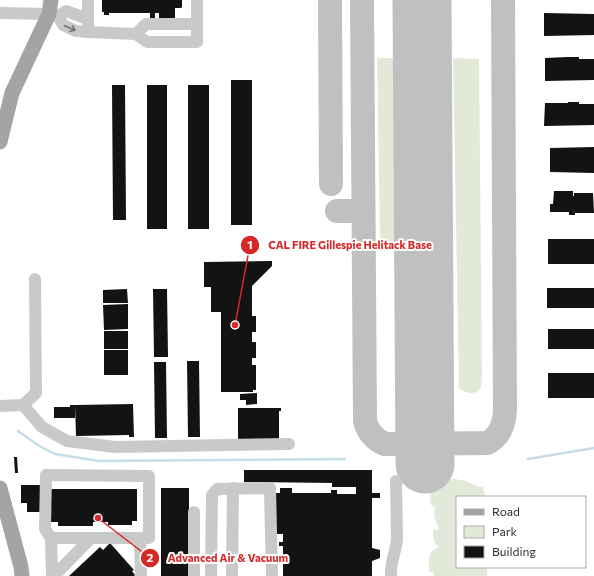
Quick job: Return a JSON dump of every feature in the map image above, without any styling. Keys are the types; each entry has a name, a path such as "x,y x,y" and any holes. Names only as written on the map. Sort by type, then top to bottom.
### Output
{"main road":[{"path":"0,142 12,93 53,10"},
{"path":"0,488 22,576"}],"street":[{"path":"88,0 88,32"},
{"path":"53,10 63,25 76,31 136,34 146,42 197,42 197,0"},
{"path":"0,13 53,10 66,11 88,19"},
{"path":"136,34 146,24 197,24"},
{"path":"0,406 23,406 36,393 35,279"},
{"path":"23,406 42,428 66,441 115,447 289,444"},
{"path":"51,538 149,538 149,476 46,475 45,529 51,538 53,576"},
{"path":"391,576 392,558 397,539 396,481"},
{"path":"232,576 233,488"},
{"path":"211,576 212,495 217,489 233,488 270,488 272,576"},
{"path":"194,512 194,576"},
{"path":"53,576 91,538"},
{"path":"140,538 141,576"}],"green space":[{"path":"377,58 396,58 396,238 394,246 391,249 384,248 380,238"},
{"path":"453,58 479,59 482,377 481,387 477,392 472,393 467,393 459,388"},
{"path":"458,479 483,487 485,496 456,496 456,568 487,568 487,576 434,576 433,572 429,572 430,554 439,546 435,544 433,536 433,529 439,529 434,516 435,507 431,505 431,480"}],"building":[{"path":"102,0 182,0 182,7 175,8 175,18 159,18 159,13 155,13 155,18 150,18 150,13 109,13 109,15 104,15 104,12 102,12"},
{"path":"544,13 594,14 594,35 544,36"},
{"path":"568,57 594,59 594,80 545,81 545,58"},
{"path":"231,80 252,80 252,225 231,225"},
{"path":"112,85 125,85 126,220 113,220"},
{"path":"147,85 167,85 167,229 147,229"},
{"path":"188,85 209,85 209,229 188,229"},
{"path":"568,102 594,104 594,125 544,126 545,103"},
{"path":"594,147 594,173 550,172 550,148"},
{"path":"554,191 573,191 573,196 574,193 593,193 594,213 575,213 575,215 569,215 569,212 550,212 550,204 553,204"},
{"path":"548,239 594,239 594,264 548,264"},
{"path":"272,261 272,266 252,286 252,316 256,316 256,332 252,332 252,342 256,342 256,358 252,358 252,365 256,365 256,390 253,390 253,392 221,392 221,312 211,312 211,287 204,287 204,262"},
{"path":"547,288 594,288 594,308 547,308"},
{"path":"127,289 128,303 103,303 103,290"},
{"path":"153,289 167,289 168,357 154,357"},
{"path":"128,304 128,329 104,330 103,305"},
{"path":"548,329 594,329 594,349 548,349"},
{"path":"104,331 128,331 128,349 104,349"},
{"path":"104,350 128,350 128,375 104,375"},
{"path":"187,361 199,361 200,437 188,437"},
{"path":"154,362 166,362 167,438 155,438"},
{"path":"548,373 594,373 594,398 548,398"},
{"path":"257,393 257,404 246,405 246,400 240,400 240,394"},
{"path":"133,404 134,437 129,437 129,435 76,436 75,405"},
{"path":"70,405 75,405 75,418 54,418 54,407 70,407"},
{"path":"238,408 281,408 281,411 279,411 279,441 238,441"},
{"path":"14,457 17,457 18,473 15,473"},
{"path":"244,470 372,470 372,493 380,493 380,498 372,498 372,548 380,550 380,558 372,561 372,576 283,576 283,546 279,546 279,542 283,542 283,534 276,534 274,493 280,493 280,488 292,488 292,493 331,493 331,490 337,490 337,494 356,494 356,487 332,487 332,483 244,482"},
{"path":"21,485 41,485 40,512 27,512 27,503 21,503"},
{"path":"161,488 189,488 189,576 161,576"},
{"path":"49,489 137,489 137,521 132,521 132,525 108,525 108,522 93,522 93,526 58,526 58,522 48,522"},
{"path":"110,543 134,570 132,571 135,575 134,576 69,576 100,547 103,550"}],"waterway":[{"path":"18,431 41,447 55,454 99,461 345,459"},
{"path":"528,459 594,448"}],"taxiway":[{"path":"330,0 331,184"},
{"path":"362,0 365,421 372,435 385,444 487,443 498,434 504,421 503,0"},
{"path":"337,211 363,211"}],"runway":[{"path":"422,0 425,464"}],"place":[{"name":"CAL FIRE Gillespie Helitack Base","path":"235,325"},
{"name":"Advanced Air & Vacuum","path":"98,518"}]}
